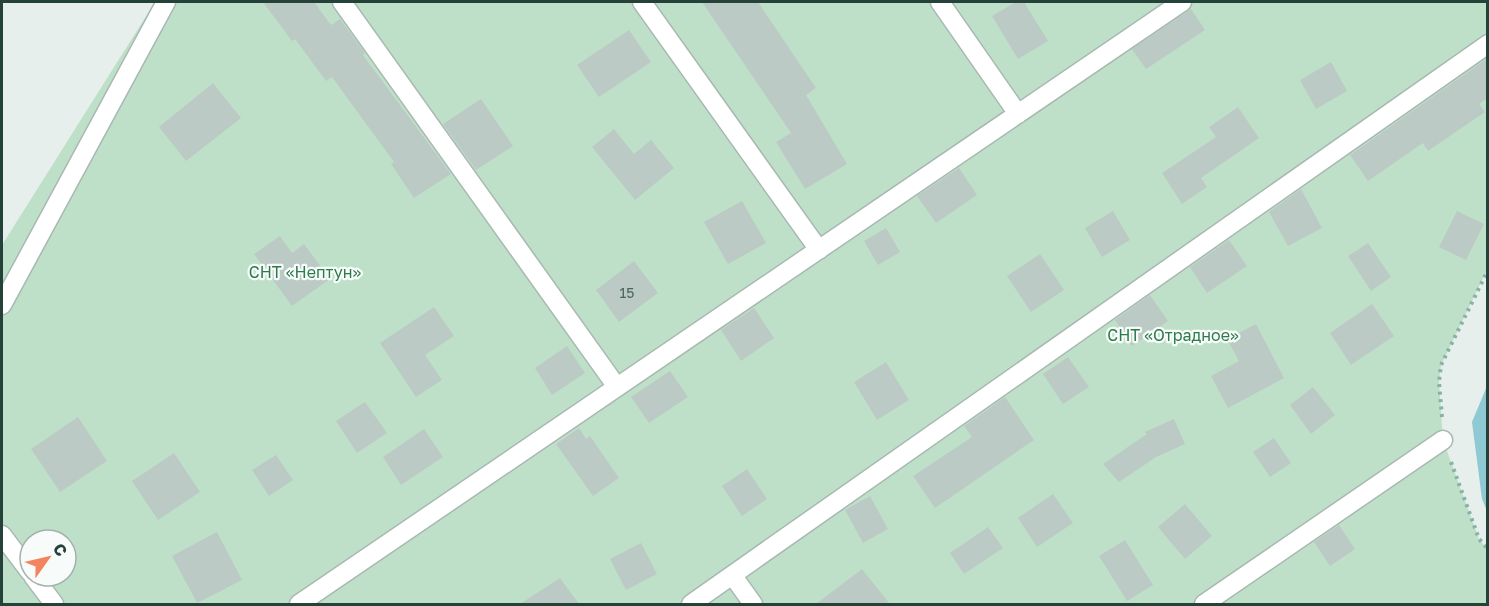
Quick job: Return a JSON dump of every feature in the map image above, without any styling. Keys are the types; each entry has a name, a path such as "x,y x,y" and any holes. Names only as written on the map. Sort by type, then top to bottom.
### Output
{"street":[{"path":"2,305 166,2"},
{"path":"342,2 617,387"},
{"path":"642,2 819,250"},
{"path":"940,2 1018,114"},
{"path":"300,604 1182,2"},
{"path":"690,604 1488,44"},
{"path":"1204,604 1443,440"},
{"path":"2,535 18,556"},
{"path":"733,576 753,604"},
{"path":"42,588 54,604"}],"path":[{"path":"1488,270 1441,364 1439,382 1443,440 1479,538 1488,549"}],"green space":[{"path":"155,2 1487,2 1487,270 1441,365 1439,382 1443,440 1479,539 1487,549 1487,604 2,604 2,245"}],"water":[{"path":"1487,386 1487,511 1482,499 1472,422"}],"building":[{"path":"263,2 314,2 331,25 340,19 365,53 363,55 451,174 414,198 391,164 394,162 332,77 326,81 295,39 292,41"},
{"path":"702,2 758,2 816,88 806,95 847,164 805,189 776,142 791,133"},
{"path":"1016,2 1024,2 1048,41 1018,59 992,16"},
{"path":"1191,9 1205,30 1146,69 1132,49"},
{"path":"629,30 651,62 599,97 577,65"},
{"path":"1488,58 1488,98 1479,104 1485,112 1428,151 1423,143 1368,181 1350,155"},
{"path":"1331,62 1347,91 1316,109 1300,80"},
{"path":"213,83 241,118 186,161 159,127"},
{"path":"481,99 513,146 476,170 443,124"},
{"path":"1238,107 1259,138 1201,178 1207,187 1182,204 1162,173 1216,137 1209,127"},
{"path":"614,129 634,154 651,140 674,168 635,200 592,147"},
{"path":"959,168 977,195 936,223 917,196"},
{"path":"1301,189 1322,228 1288,246 1269,212"},
{"path":"742,201 766,243 728,264 704,222"},
{"path":"1113,211 1130,240 1102,257 1085,228"},
{"path":"1457,211 1484,224 1466,260 1439,247"},
{"path":"886,228 900,252 878,265 864,241"},
{"path":"280,236 292,253 304,244 330,279 292,306 254,254"},
{"path":"1229,240 1247,266 1207,293 1190,267"},
{"path":"1368,243 1391,277 1371,291 1348,256"},
{"path":"1040,254 1064,290 1031,312 1007,276"},
{"path":"634,261 658,293 619,322 596,290"},
{"path":"1150,295 1168,321 1132,346 1115,320"},
{"path":"1372,304 1394,336 1351,365 1330,333"},
{"path":"434,307 454,336 425,355 442,380 416,397 380,343"},
{"path":"754,308 774,338 741,361 721,330"},
{"path":"1256,324 1284,378 1228,408 1211,376 1239,361 1227,339"},
{"path":"567,346 585,373 552,395 535,368"},
{"path":"1068,357 1089,387 1063,404 1043,374"},
{"path":"886,362 909,400 877,420 854,382"},
{"path":"670,371 688,397 649,423 631,397"},
{"path":"1313,387 1335,415 1311,434 1290,405"},
{"path":"1005,397 1034,440 935,508 913,476 972,437 964,426"},
{"path":"365,402 387,433 357,453 336,421"},
{"path":"78,417 107,461 60,492 31,449"},
{"path":"1174,419 1185,444 1156,457 1119,482 1103,464 1147,434 1145,432"},
{"path":"579,428 586,439 590,436 619,478 593,496 556,444"},
{"path":"424,429 443,457 401,485 383,457"},
{"path":"1274,438 1291,463 1270,477 1253,452"},
{"path":"174,453 200,492 158,520 132,481"},
{"path":"276,455 293,480 269,496 252,470"},
{"path":"747,469 767,499 742,516 722,486"},
{"path":"1053,494 1073,523 1037,547 1018,518"},
{"path":"870,496 888,529 863,543 845,510"},
{"path":"1185,504 1212,536 1185,559 1158,527"},
{"path":"1339,525 1355,549 1330,566 1314,542"},
{"path":"988,527 1003,548 964,574 950,553"},
{"path":"217,532 242,580 197,603 172,556"},
{"path":"1125,540 1153,585 1127,601 1099,556"},
{"path":"641,543 657,574 626,590 610,559"},
{"path":"862,569 890,604 816,604"},
{"path":"560,578 579,604 520,604"}],"park label":[{"name":"СНТ «Нептун»","path":"305,272"},
{"name":"СНТ «Отрадное»","path":"1173,335"}]}
